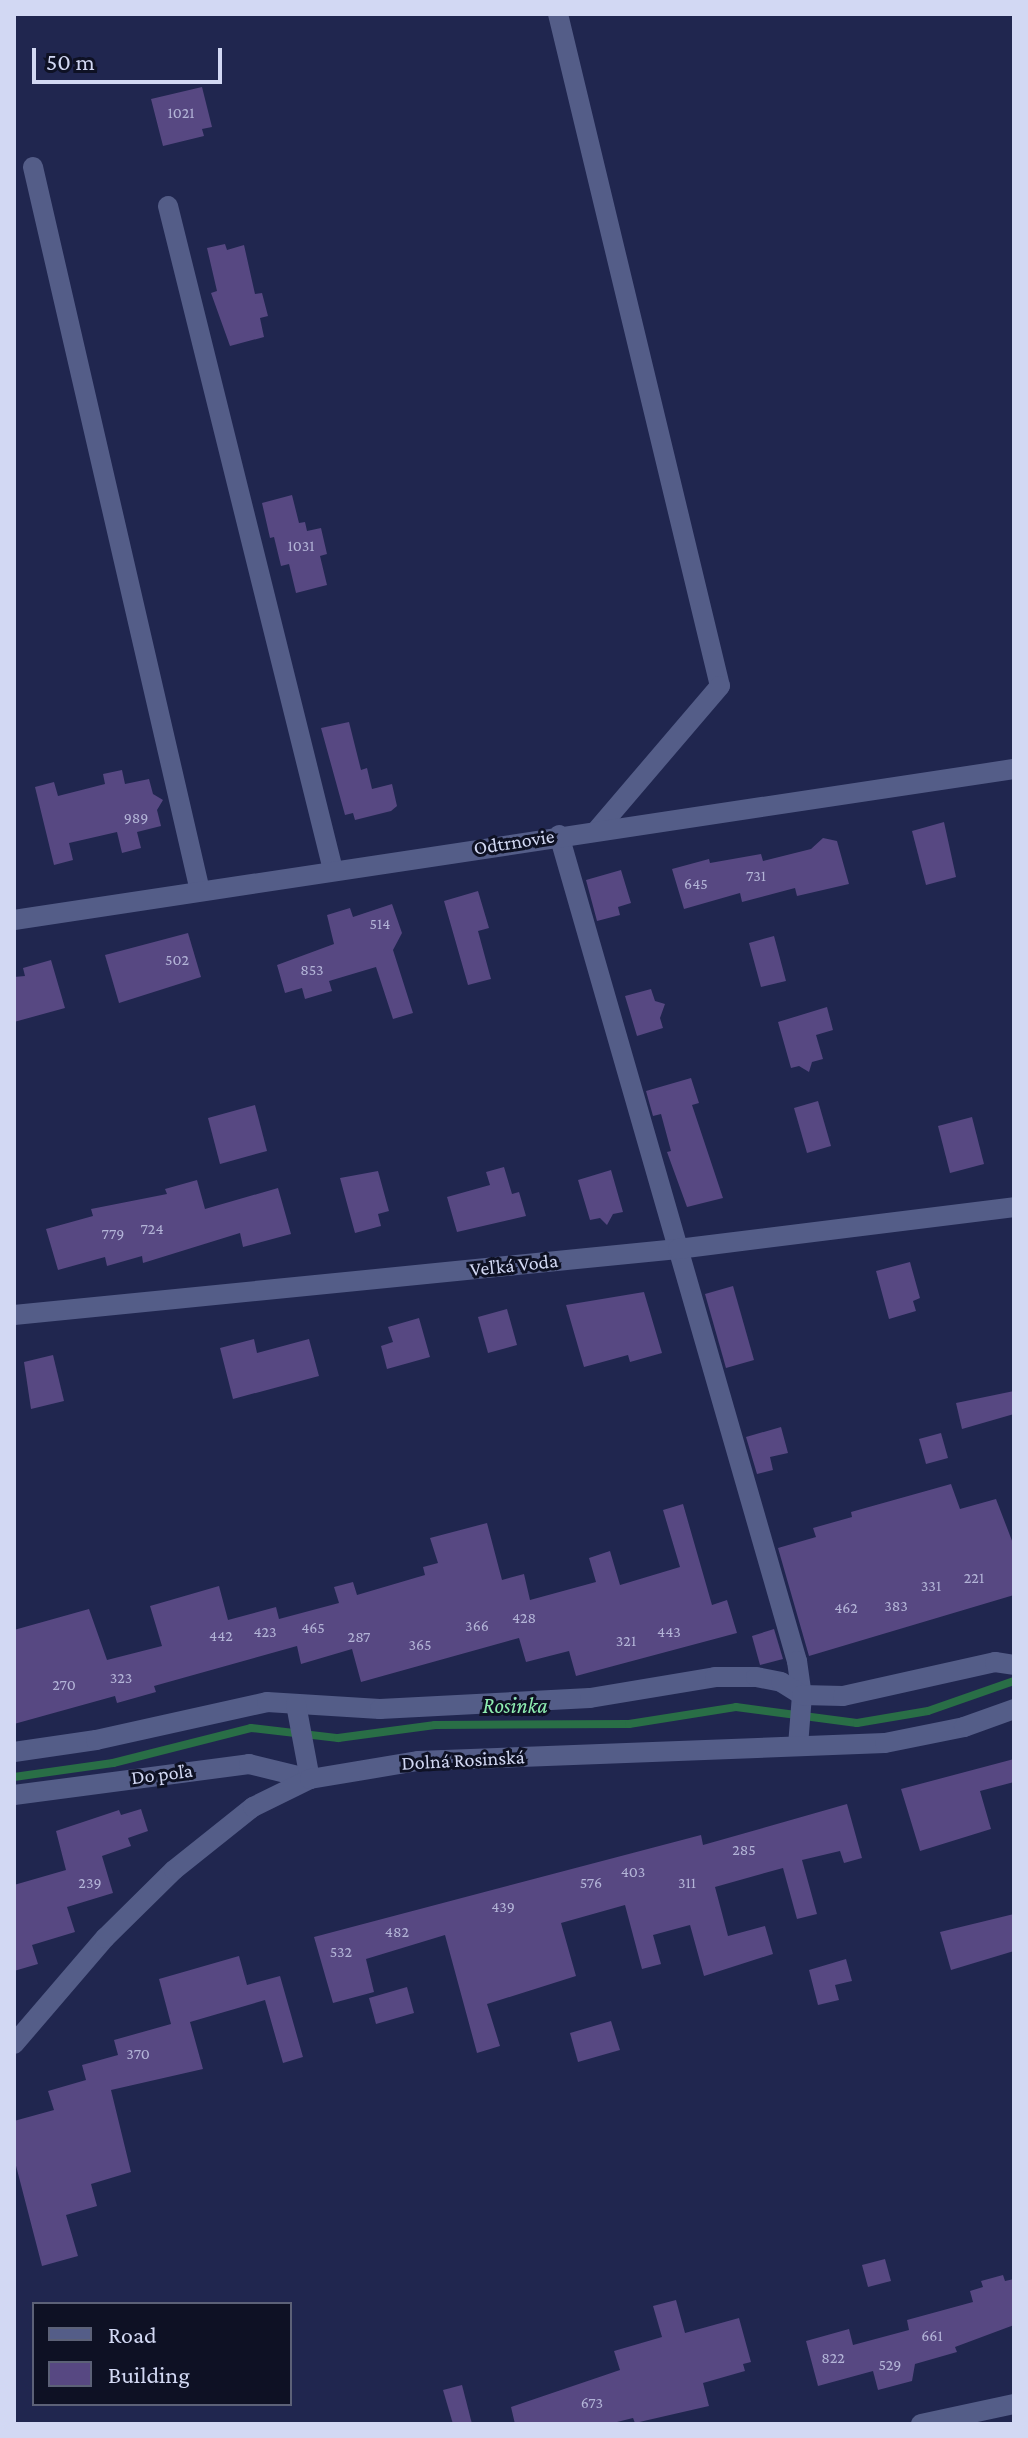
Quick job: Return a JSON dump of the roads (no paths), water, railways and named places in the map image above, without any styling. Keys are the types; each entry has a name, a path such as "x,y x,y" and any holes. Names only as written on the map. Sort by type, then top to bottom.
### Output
{"street":[{"path":"558,14 720,686 598,829"},
{"path":"33,167 200,891"},
{"path":"168,206 333,870"},
{"name":"Odtrnovie","path":"14,920 598,829 1014,769"},
{"path":"559,835 797,1661 801,1709 798,1746"},
{"name":"Veľká Voda","path":"14,1315 678,1249 1014,1207"},
{"path":"801,1709 843,1696 995,1662 1014,1665"},
{"path":"14,1752 96,1740 234,1707 298,1721 380,1709 590,1698 715,1677 781,1682 801,1709"},
{"name":"Dolná Rosinská","path":"14,2044 105,1938 174,1870 253,1807 310,1779 418,1761 798,1746 921,1737 1014,1709"},
{"path":"298,1721 310,1779"},
{"name":"Do poľa","path":"14,1795 249,1764 310,1779"},
{"path":"921,2424 1014,2404"}],"waterway":[{"name":"Rosinka","path":"14,1777 113,1763 251,1728 338,1738 435,1725 629,1724 736,1707 857,1723 928,1711 1014,1681"}]}
